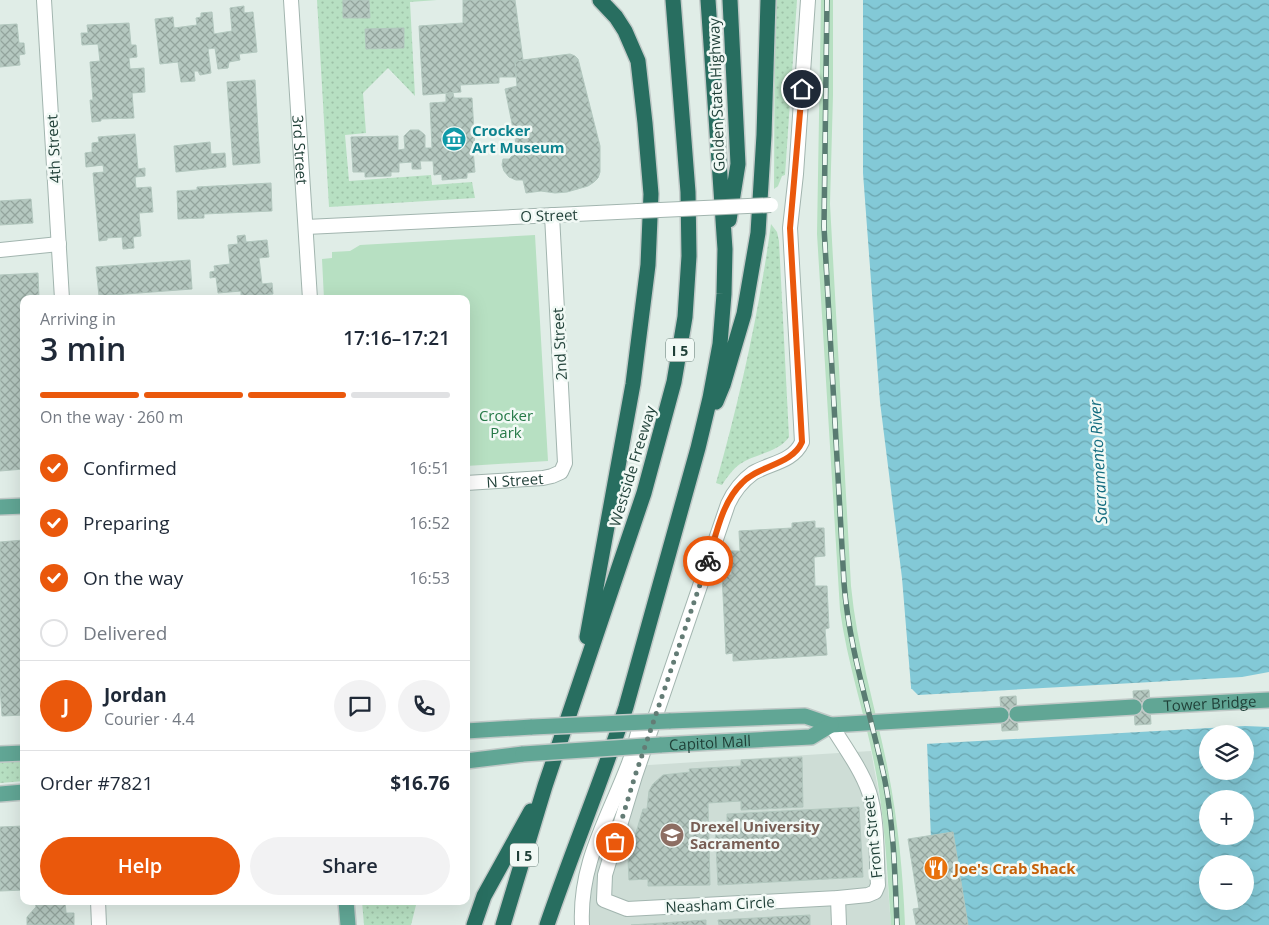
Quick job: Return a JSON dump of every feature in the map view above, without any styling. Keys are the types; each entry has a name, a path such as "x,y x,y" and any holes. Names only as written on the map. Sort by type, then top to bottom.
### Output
{"highway":[{"path":"579,685 633,384 648,266 651,194 638,61 625,31 616,17 600,0"},
{"name":"Westside Freeway","path":"503,925 545,786 644,494 674,382 685,317 688,256 688,192 673,0"},
{"name":"I 5","path":"547,925 626,707 698,448 720,344 725,249 708,0"},
{"name":"Golden State Highway","path":"725,249 738,164 730,0"},
{"path":"698,448 723,385 744,314 758,233 764,135 768,0"},
{"path":"474,925 484,896 545,786"}],"main road":[{"path":"0,507 20,506"},
{"name":"Tower Bridge","path":"1150,706 1269,700"},
{"path":"1017,714 1134,707"},
{"name":"Capitol Mall","path":"470,731 805,716 831,725 1001,715"},
{"name":"Capitol Mall","path":"470,761 523,754 811,737 831,725"},
{"path":"0,754 20,753"},
{"path":"0,794 20,792"},
{"path":"346,905 348,925"}],"street":[{"name":"4th Street","path":"44,0 62,295"},
{"name":"3rd Street","path":"291,0 310,295"},
{"path":"792,205 796,174 808,0"},
{"name":"O Street","path":"306,227 792,205"},
{"name":"Neasham Circle","path":"792,205 790,228 803,438 797,450 788,458 752,474 740,484 728,504 635,776 605,875 604,900 627,909 838,898"},
{"name":"2nd Street","path":"552,215 566,458 561,472"},
{"path":"0,250 59,244"},
{"name":"N Street","path":"470,483 547,478 561,472"},
{"path":"581,922 582,894 588,867 634,748 641,722"},
{"name":"Front Street","path":"831,725 870,796 878,885 875,892 870,895 838,898"},
{"path":"838,898 839,925"},
{"path":"98,905 99,925"}],"shaded area":[{"path":"871,751 881,805 891,925 575,925 633,766"}],"green space":[{"path":"317,0 437,0 410,2 415,96 388,68 363,93 366,133 345,135 349,181 431,175 432,185 472,182 475,198 329,207"},
{"path":"775,0 797,0 785,175 782,176 778,186 774,189"},
{"path":"821,0 833,0 830,204 851,586 867,679 895,808 905,925 891,925 878,782 847,649 840,610 817,234"},
{"path":"771,224 777,232 779,241 789,437 779,446 740,464 730,473 722,485 716,483 748,355 761,290"},
{"name":"Crocker Park","path":"535,235 548,461 470,466 470,295 324,295 322,259 332,258 332,252 350,251 360,245"},
{"path":"20,760 20,781 0,783 0,763"},
{"path":"362,905 416,905 411,925 364,925"}],"water":[{"name":"Sacramento River","path":"863,0 1269,0 1269,925 937,925 933,887 927,743 912,699 902,578 880,402 863,173"}],"pier":[{"path":"1269,672 1269,727 1254,725 1199,725 1199,729 925,744 909,699 909,689 912,689 918,695 1242,677"}],"building":[{"path":"343,0 369,0 370,18 343,18"},
{"path":"463,0 515,0 523,60 515,61 516,77 499,77 499,83 460,85 461,92 423,95 419,26 463,23"},
{"path":"244,6 244,13 253,12 257,52 239,54 240,60 229,62 228,68 218,69 215,48 208,49 211,73 200,75 198,71 194,71 195,81 181,82 178,62 160,64 155,19 173,17 174,28 197,25 196,18 201,17 201,13 212,12 214,34 232,31 230,8"},
{"path":"129,23 131,45 136,45 137,57 129,58 130,69 144,68 145,92 132,93 134,118 101,119 101,121 92,122 90,100 93,100 90,62 100,61 98,44 82,45 81,33 88,33 87,25"},
{"path":"17,24 19,43 24,43 25,54 19,55 20,65 0,67 0,25"},
{"path":"404,28 404,48 366,49 365,29"},
{"path":"570,54 578,59 600,146 600,172 598,178 588,186 567,192 541,191 526,193 523,180 509,177 502,165 503,159 509,159 518,153 505,89 517,86 515,61"},
{"path":"255,80 260,163 233,165 227,82"},
{"name":"Crocker Art Museum","path":"453,93 454,98 472,98 475,172 467,173 467,178 442,180 442,174 434,175 433,161 420,161 421,169 412,169 412,162 399,163 399,172 391,172 391,176 365,177 365,172 353,172 351,137 398,136 398,150 405,149 404,136 410,130 419,130 425,135 425,148 432,148 430,103 446,102 446,94"},
{"path":"135,134 138,169 145,168 145,176 135,177 136,188 151,187 153,212 139,213 141,236 133,237 134,248 123,249 122,237 107,238 107,240 99,241 93,173 104,172 103,165 86,167 85,153 92,152 92,143 99,142 98,137"},
{"path":"210,142 211,154 225,153 226,167 176,172 174,146"},
{"path":"271,183 272,211 204,214 204,218 178,219 177,191 197,190 197,187"},
{"path":"31,199 33,223 0,225 0,201"},
{"path":"245,235 246,242 267,240 269,257 259,258 262,284 272,283 273,294 241,295 241,291 218,293 216,277 210,278 210,272 215,271 214,266 230,264 228,245 238,244 237,236"},
{"path":"190,260 192,289 99,295 96,267"},
{"path":"38,273 39,295 20,295 20,469 0,471 0,275"},
{"path":"815,521 815,528 824,528 825,556 814,557 815,586 827,586 829,628 825,629 827,655 733,661 733,653 726,654 722,575 732,575 730,551 740,551 739,531 792,528 792,523"},
{"path":"20,540 20,715 2,716 0,687 0,542"},
{"path":"1149,690 1151,724 1135,725 1133,691"},
{"path":"1016,696 1018,730 1002,731 1000,697"},
{"name":"Drexel University Sacramento","path":"802,757 803,807 741,810 741,801 708,803 710,885 648,886 648,879 629,880 628,860 643,809 647,809 649,791 653,784 663,775 690,772 689,769 741,766 741,760"},
{"path":"859,807 863,877 718,885 715,826 727,826 727,814"},
{"path":"20,826 20,890 0,891 0,827"},
{"name":"Joe's Crab Shack","path":"953,832 968,925 916,925 913,909 919,908 908,839"},
{"path":"36,905 65,905 66,913 74,913 74,925 27,925 27,917"},
{"path":"810,915 810,925 719,925 718,920"},
{"path":"706,920 706,925 631,925"}],"railway":[{"path":"827,0 824,227 844,583 855,657 888,799 894,853 897,925"}],"way so far":[{"path":"615,842 635,776 708,561"}],"place":[{"name":"Crocker Art Museum","path":"454,139"},
{"name":"Drexel University Sacramento","path":"672,835"},
{"name":"Joe's Crab Shack","path":"936,868"}],"route":[{"path":"708,561 721,520 731,497 740,484 752,474 788,458 797,450 803,438 790,228 802,89"}]}
